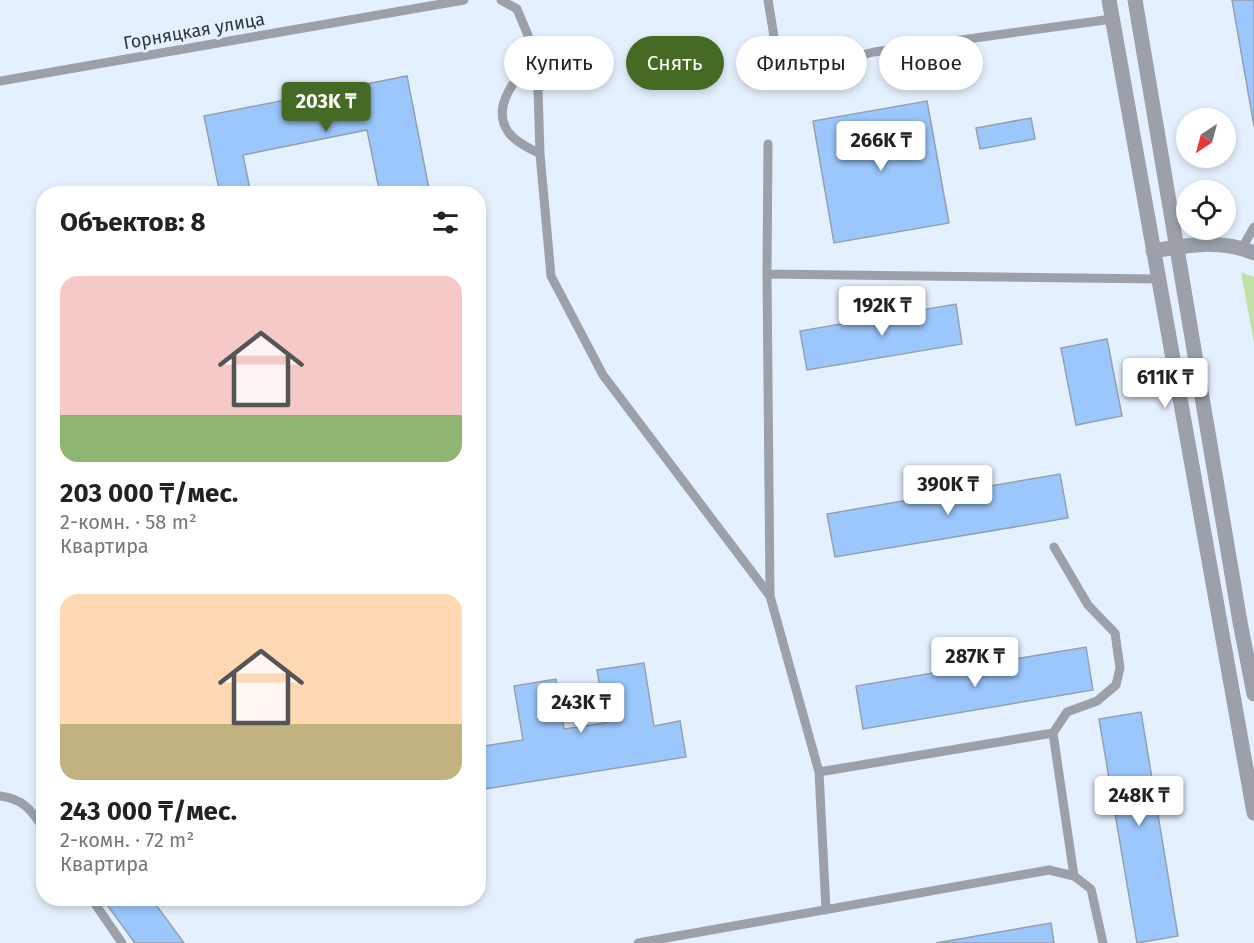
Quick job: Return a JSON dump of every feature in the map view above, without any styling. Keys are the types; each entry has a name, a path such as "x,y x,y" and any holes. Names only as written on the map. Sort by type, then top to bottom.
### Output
{"street":[{"path":"1109,0 1254,813"},
{"path":"1136,0 1236,599 1254,694"},
{"path":"1153,251 1224,244 1248,250"}],"lane":[{"name":"Горняцкая улица","path":"0,81 464,0"},
{"path":"501,0 517,9 528,36"},
{"path":"768,0 780,73 874,52 1112,19"},
{"path":"509,90 505,98 501,117 508,132 520,144 540,154"},
{"path":"538,90 540,154 551,276 603,375 770,596"},
{"path":"768,144 770,596 819,772 826,910"},
{"path":"1248,250 1254,227"},
{"path":"767,274 1158,279"},
{"path":"1054,548 1088,605 1115,633 1120,668 1116,686 1097,701 1066,712 1053,733 1074,876"},
{"path":"819,772 1053,733"},
{"path":"0,796 16,799 30,809 36,818"},
{"path":"638,943 1049,870 1074,876 1091,889 1103,943"},
{"path":"97,906 122,943"}],"green space":[{"path":"1241,272 1254,277 1254,343"}],"building":[{"path":"1232,0 1254,0 1254,126"},
{"path":"407,76 428,186 378,186 367,130 243,155 249,186 218,186 204,116"},
{"path":"927,101 949,223 834,243 813,121"},
{"path":"1031,118 1035,139 980,149 976,128"},
{"path":"956,304 962,344 807,370 800,331"},
{"path":"1107,339 1122,416 1076,425 1061,348"},
{"path":"1060,474 1068,518 835,557 827,514"},
{"path":"1086,647 1093,690 863,729 856,686"},
{"path":"644,663 654,726 680,721 686,757 486,789 486,746 523,740 514,686 556,679 564,729 606,723 597,670"},
{"path":"1141,712 1178,936 1137,943 1099,719"},
{"path":"108,906 157,906 184,943 135,943"},
{"path":"1051,923 1054,943 936,943"}]}
